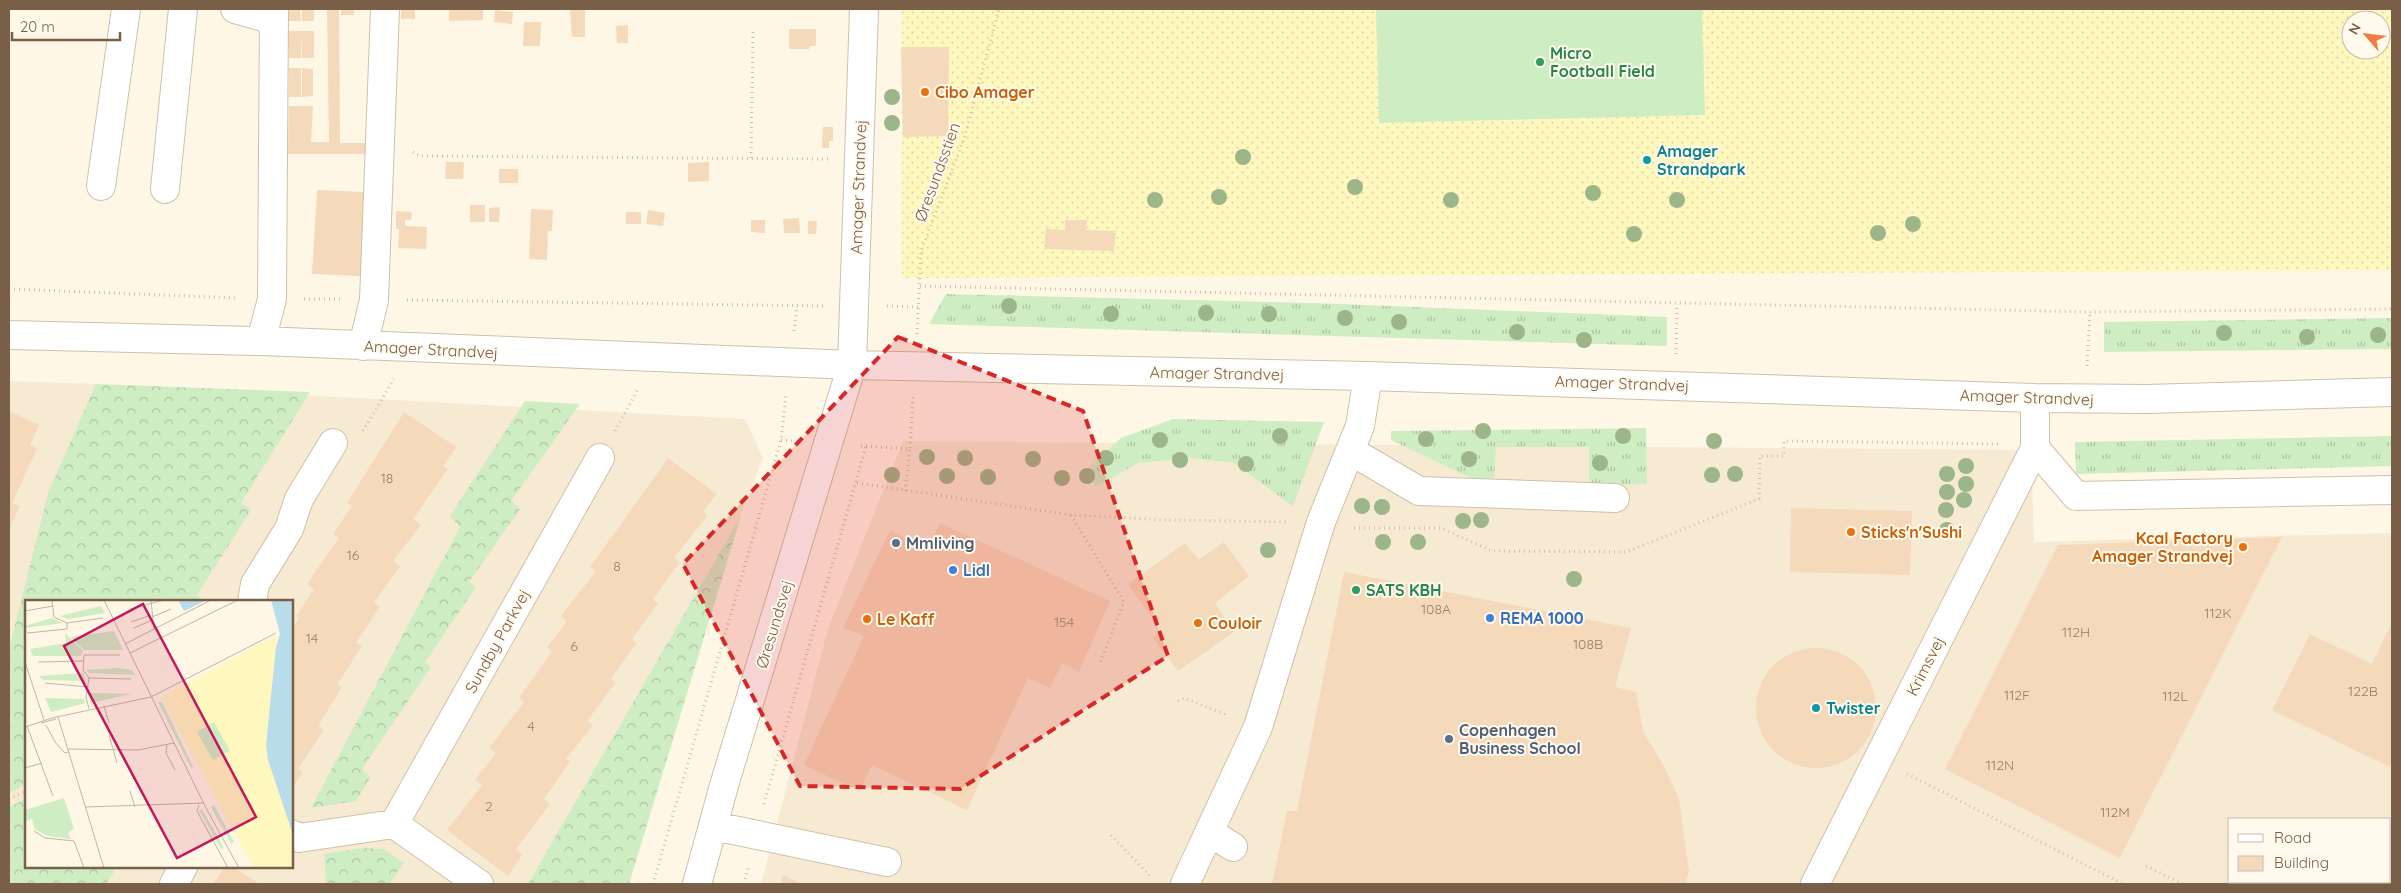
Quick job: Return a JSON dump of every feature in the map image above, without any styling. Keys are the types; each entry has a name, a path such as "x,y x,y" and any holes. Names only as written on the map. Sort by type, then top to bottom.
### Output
{"street":[{"path":"101,186 126,9"},
{"path":"165,189 183,9"},
{"path":"234,9 274,14 272,299 261,341"},
{"path":"363,346 374,300 385,9"},
{"name":"Amager Strandvej","path":"852,364 864,9"},
{"name":"Amager Strandvej","path":"9,335 261,341 656,358 1368,376 2035,398 2087,399 2392,392"},
{"name":"Øresundsvej","path":"697,884 852,364"},
{"path":"1185,884 1258,727 1320,522 1360,426 1368,376"},
{"path":"2035,398 2035,448 2076,496 2392,490"},
{"path":"252,600 255,584 289,529 299,499 333,443"},
{"name":"Krimsvej","path":"1815,884 2035,448"},
{"path":"1350,451 1419,492 1615,498"},
{"name":"Sundby Parkvej","path":"394,824 600,458"},
{"path":"292,834 299,838 394,824 467,881"},
{"path":"714,826 887,862"},
{"path":"1209,832 1233,847"},
{"path":"174,884 182,868"}],"path":[{"name":"Øresundsstien","path":"904,491 910,450 921,250 965,136 999,9"},
{"path":"751,158 753,32"},
{"path":"380,140 396,141 420,156 829,159"},
{"path":"920,286 1268,292 1677,304 2090,312 2392,309"},
{"path":"1673,385 1677,304"},
{"path":"653,884 781,440 797,307"},
{"path":"2087,399 2090,312"},
{"path":"333,443 362,433 413,348"},
{"path":"600,458 656,358"},
{"path":"781,440 910,450"},
{"path":"1784,441 2006,444"},
{"path":"744,884 866,446"},
{"path":"857,483 1070,514 1170,520 1320,522"},
{"path":"1070,514 1124,602 1100,663"},
{"path":"1178,701 1184,698 1258,727"},
{"path":"1878,759 2122,884"},
{"path":"9,799 25,791"},
{"path":"1111,835 1158,884"},
{"path":"2146,866 2183,884"}],"highlighted area":[{"path":"898,337 1083,411 1168,656 960,789 800,786 683,564"}],"shaded area":[{"path":"9,381 745,419 763,458 594,884 9,884"},
{"path":"903,441 2031,450 2034,542 2392,533 2392,884 761,884 828,629"}],"green space":[{"name":"Micro Football Field","path":"1376,9 1702,9 1705,115 1379,123"},
{"path":"946,294 1314,303 1667,317 1667,346 929,324"},
{"path":"2392,318 2392,349 2104,352 2104,322"},
{"path":"96,384 310,392 241,503 251,510 197,595 204,600 25,600 25,785 9,793 9,649 48,493"},
{"path":"525,401 580,404 511,501 520,509 469,582 476,587 425,662 431,667 362,769 370,778 356,801 311,808 460,527 450,516"},
{"path":"1173,419 1324,422 1293,506 1234,463 1191,458 1138,463 1096,487 1086,471 1121,438"},
{"path":"1646,428 1647,484 1589,485 1589,447 1496,447 1494,477 1477,481 1391,440 1391,431"},
{"path":"2392,436 2392,466 2076,474 2075,442"},
{"path":"741,516 629,884 528,884"},
{"path":"25,799 25,868 116,868 106,884 9,884 9,807"},
{"path":"362,848 383,849 404,863 389,884 326,884 324,854"}],"sand":[{"name":"Amager Strandpark","path":"902,9 2392,9 2392,270 902,278"}],"building":[{"path":"288,9 300,9 301,21 288,21"},
{"path":"302,9 314,9 314,21 302,21"},
{"path":"327,9 339,9 340,143 367,143 367,154 288,154 289,106 313,106 311,142 329,142"},
{"path":"341,9 354,9 354,15 341,15"},
{"path":"401,9 415,9 415,19 401,19"},
{"path":"449,9 483,9 483,20 449,21"},
{"path":"570,9 585,9 585,37 572,37"},
{"path":"495,10 513,12 512,24 494,22"},
{"path":"524,22 541,22 540,46 523,46"},
{"path":"628,25 628,43 617,43 616,26"},
{"path":"789,29 816,29 816,46 810,46 809,49 789,49"},
{"path":"288,31 301,31 301,58 289,58"},
{"path":"301,31 314,31 314,58 302,58"},
{"name":"Cibo Amager","path":"901,47 949,47 948,136 903,137"},
{"path":"289,68 301,68 301,97 289,97"},
{"path":"302,68 313,69 313,96 302,97"},
{"path":"823,127 833,127 833,141 829,141 829,148 822,148"},
{"path":"446,162 464,162 463,179 445,179"},
{"path":"709,162 709,181 688,182 688,163"},
{"path":"499,169 518,169 518,183 499,183"},
{"path":"317,190 365,192 360,276 312,274"},
{"path":"470,205 485,205 485,222 470,222"},
{"path":"500,207 499,222 489,222 489,208"},
{"path":"531,209 553,210 552,231 548,231 547,260 529,259"},
{"path":"648,210 665,213 663,226 646,224"},
{"path":"396,211 412,212 411,220 405,220 405,226 427,227 426,249 398,248 399,229 396,229"},
{"path":"626,212 641,212 641,224 626,224"},
{"path":"799,218 800,233 784,233 783,219"},
{"path":"751,220 765,220 765,233 751,232"},
{"path":"1065,220 1087,220 1086,230 1116,231 1114,251 1044,249 1046,229 1065,230"},
{"path":"808,221 817,221 816,234 808,234"},
{"path":"9,411 39,425 30,445 37,449 12,503 20,506 9,529"},
{"path":"404,412 456,447 443,466 448,469 413,519 421,525 393,561 400,566 374,603 380,607 356,643 362,646 337,685 342,687 318,726 324,730 298,769 303,772 292,788 292,629 299,618 296,617 314,589 307,584 339,538 333,534 352,506 347,503"},
{"path":"668,458 717,494 703,511 707,516 674,558 680,562 653,599 658,603 632,639 637,643 611,679 616,682 587,721 593,725 566,759 570,762 544,799 550,804 516,849 522,855 508,876 447,830 482,785 475,780 496,753 489,748 524,702 519,698 552,652 547,647 567,622 561,616 596,571 590,567"},
{"name":"Sticks'n'Sushi","path":"1791,508 1912,511 1910,575 1790,572"},
{"path":"940,523 1110,601 1079,672 1062,663 1050,688 1028,678 967,810 872,765 859,791 804,765 864,636 843,628 890,530 927,549"},
{"path":"2282,537 2120,858 1945,769 2058,545"},
{"path":"1224,542 1249,576 1215,603 1234,632 1178,671 1153,638 1162,632 1128,584 1185,543 1199,560"},
{"path":"1344,572 1631,628 1615,687 1636,692 1643,731 1665,768 1679,799 1689,872 1685,884 1671,882 1671,884 1272,884 1287,811 1297,811"},
{"path":"2392,622 2392,768 2272,710 2310,634 2372,664"},
{"name":"Twister","path":"1816,648 1839,653 1849,658 1858,666 1866,675 1871,685 1876,708 1871,731 1866,741 1858,750 1849,758 1839,763 1816,768 1793,763 1783,758 1774,750 1766,741 1761,731 1756,708 1761,685 1766,675 1774,666 1783,658 1793,653"},
{"path":"224,868 235,868 260,884 213,884"},
{"path":"783,875 801,884 780,884"}],"place":[{"name":"Micro Football Field","path":"1540,62"},
{"name":"Cibo Amager","path":"925,92"},
{"name":"Amager Strandpark","path":"1647,160"},
{"name":"Sticks'n'Sushi","path":"1851,532"},
{"name":"Mmliving","path":"896,543"},
{"name":"Kcal Factory Amager Strandvej","path":"2243,547"},
{"name":"Lidl","path":"953,570"},
{"name":"SATS KBH","path":"1356,590"},
{"name":"REMA 1000","path":"1490,618"},
{"name":"Le Kaff","path":"867,619"},
{"name":"Couloir","path":"1198,623"},
{"name":"Twister","path":"1816,708"},
{"name":"Copenhagen Business School","path":"1449,739"}]}
